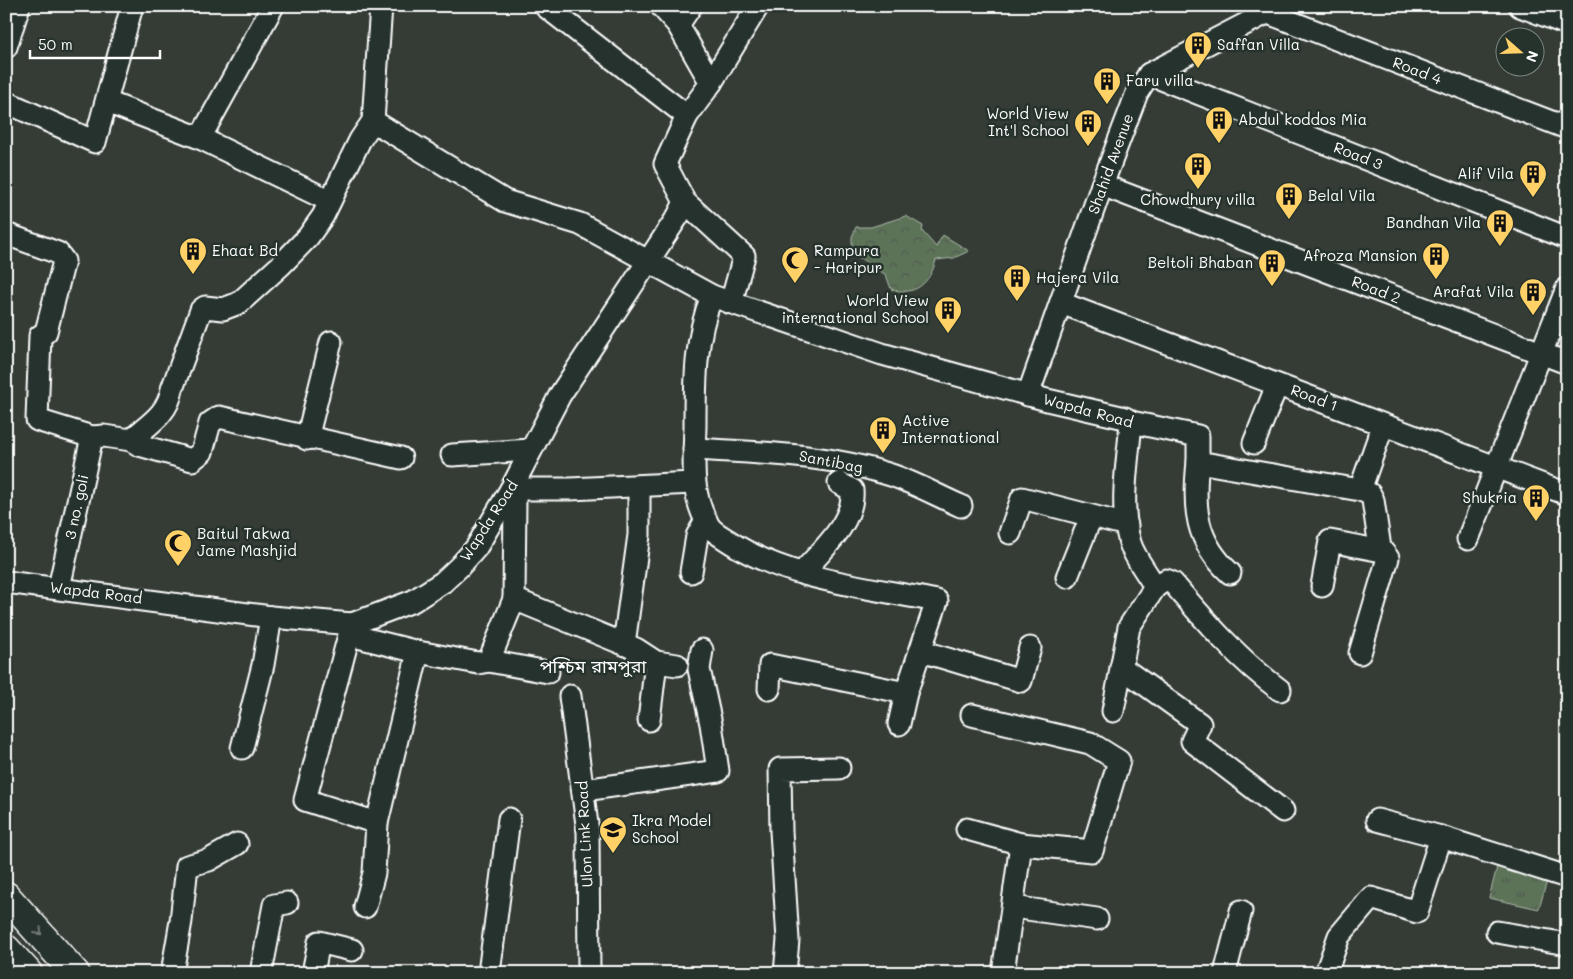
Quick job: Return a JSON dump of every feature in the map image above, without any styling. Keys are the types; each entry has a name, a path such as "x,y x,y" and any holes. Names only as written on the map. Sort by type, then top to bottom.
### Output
{"main road":[{"path":"6,896 75,973"},
{"path":"6,949 28,973"}],"street":[{"path":"8,36 18,6"},
{"path":"6,102 95,142 132,6"},
{"path":"200,138 273,6"},
{"path":"131,440 163,414 170,401 172,389 201,310 205,307 223,309 239,303 308,237 323,216 360,140 373,121 381,6"},
{"path":"545,6 687,116"},
{"path":"662,6 678,24 711,83"},
{"path":"678,24 691,6"},
{"path":"758,6 711,83 687,116 665,164 685,202 744,256 722,300 701,329 695,382 693,483 706,520 711,528 746,552 802,573 937,601 906,693 899,724"},
{"path":"1520,6 1567,24"},
{"path":"1149,74 1270,9"},
{"name":"Road 4","path":"1270,9 1567,128"},
{"name":"Shahid Avenue","path":"1028,395 1102,185 1137,93 1149,74"},
{"name":"Road 3","path":"1149,74 1567,238"},
{"path":"107,102 200,138 330,201"},
{"name":"Wapda Road","path":"373,121 505,201 580,224 647,262 722,300 882,354 1028,395 1125,418 1131,422 1198,436 1198,462"},
{"name":"Road 2","path":"1102,185 1567,363"},
{"name":"Wapda Road","path":"6,582 271,617 352,624 413,601 443,582 476,548 511,489 560,395 678,216 685,202"},
{"path":"6,234 58,252 64,261 46,332 40,336 37,420 98,437 131,440 139,445 192,460 202,452 210,423 219,417 307,439 401,458"},
{"path":"1468,539 1567,288"},
{"name":"Road 1","path":"1061,303 1567,494"},
{"path":"307,439 331,342"},
{"path":"1254,443 1277,385"},
{"path":"1131,422 1125,506 1127,526 1130,543 1136,557 1154,587"},
{"path":"1360,490 1383,424"},
{"name":"3 no. goli","path":"59,588 98,437"},
{"path":"452,455 530,450"},
{"name":"Santibag","path":"694,450 781,453 840,461 892,475 961,506"},
{"path":"1230,573 1209,550 1198,520 1194,495 1198,462 1360,490 1370,494 1373,500 1382,551 1388,558 1360,652"},
{"path":"489,660 514,599 515,500 511,489 693,483"},
{"name":"Santibag","path":"802,573 847,517 853,498 852,490 838,483"},
{"path":"624,644 639,535 639,486"},
{"path":"1010,533 1022,498 1127,526"},
{"path":"1067,577 1091,517"},
{"path":"691,572 697,536 706,520"},
{"path":"1322,586 1330,541 1382,551"},
{"path":"1113,711 1128,627 1154,587 1166,580 1173,583 1221,639 1280,690"},
{"path":"514,599 624,644 656,662 677,665"},
{"path":"242,748 263,665 271,617"},
{"path":"352,624 358,637 418,652 478,663 489,660 548,672"},
{"path":"352,624 305,800 377,823"},
{"path":"921,651 1021,681 1030,648"},
{"path":"584,790 718,771 711,724 699,669 702,650"},
{"path":"365,907 374,873 377,823 418,652"},
{"path":"649,720 656,662"},
{"path":"769,689 770,665 906,693"},
{"path":"1121,667 1200,724 1192,740 1284,811"},
{"name":"Ulon Link Road","path":"570,696 584,790 588,832 589,973"},
{"path":"967,829 1021,844 1092,851 1119,761 1090,743 972,715"},
{"path":"784,973 788,940 780,831 780,769 839,768"},
{"path":"489,973 509,819"},
{"path":"1378,820 1441,837 1567,877"},
{"path":"1326,973 1339,936 1371,898 1417,912 1441,837"},
{"path":"172,973 181,921 187,866 209,860 237,844"},
{"path":"1003,973 1021,844"},
{"path":"261,973 274,905 287,903"},
{"path":"1013,907 1097,919"},
{"path":"1225,973 1241,911"},
{"path":"1497,932 1567,944"},
{"path":"313,973 319,942 352,950"}],"green space":[{"path":"906,216 923,226 922,231 936,247 943,235 969,251 954,258 936,260 930,275 920,286 907,291 900,291 891,289 886,275 852,253 852,237 856,227 871,227"},
{"path":"1498,863 1548,877 1539,909 1489,898"}],"place":[{"name":"Saffan Villa","path":"1198,69"},
{"name":"Faru villa","path":"1107,105"},
{"name":"Abdul koddos Mia","path":"1219,144"},
{"name":"World View Int'l School","path":"1088,147"},
{"name":"Chowdhury villa","path":"1198,190"},
{"name":"Alif Vila","path":"1533,198"},
{"name":"Belal Vila","path":"1289,220"},
{"name":"Bandhan Vila","path":"1500,247"},
{"name":"Ehaat Bd","path":"193,275"},
{"name":"Afroza Mansion","path":"1436,280"},
{"name":"Rampura - Haripur","path":"795,284"},
{"name":"Beltoli Bhaban","path":"1272,287"},
{"name":"Hajera Vila","path":"1017,302"},
{"name":"Arafat Vila","path":"1533,316"},
{"name":"World View international School","path":"948,334"},
{"name":"Active International","path":"883,454"},
{"name":"Shukria","path":"1536,522"},
{"name":"Baitul Takwa Jame Mashjid","path":"178,567"},
{"name":"Ikra Model School","path":"613,854"}],"district":[{"name":"পশ্চিম রামপুরা","path":"593,667"}]}
